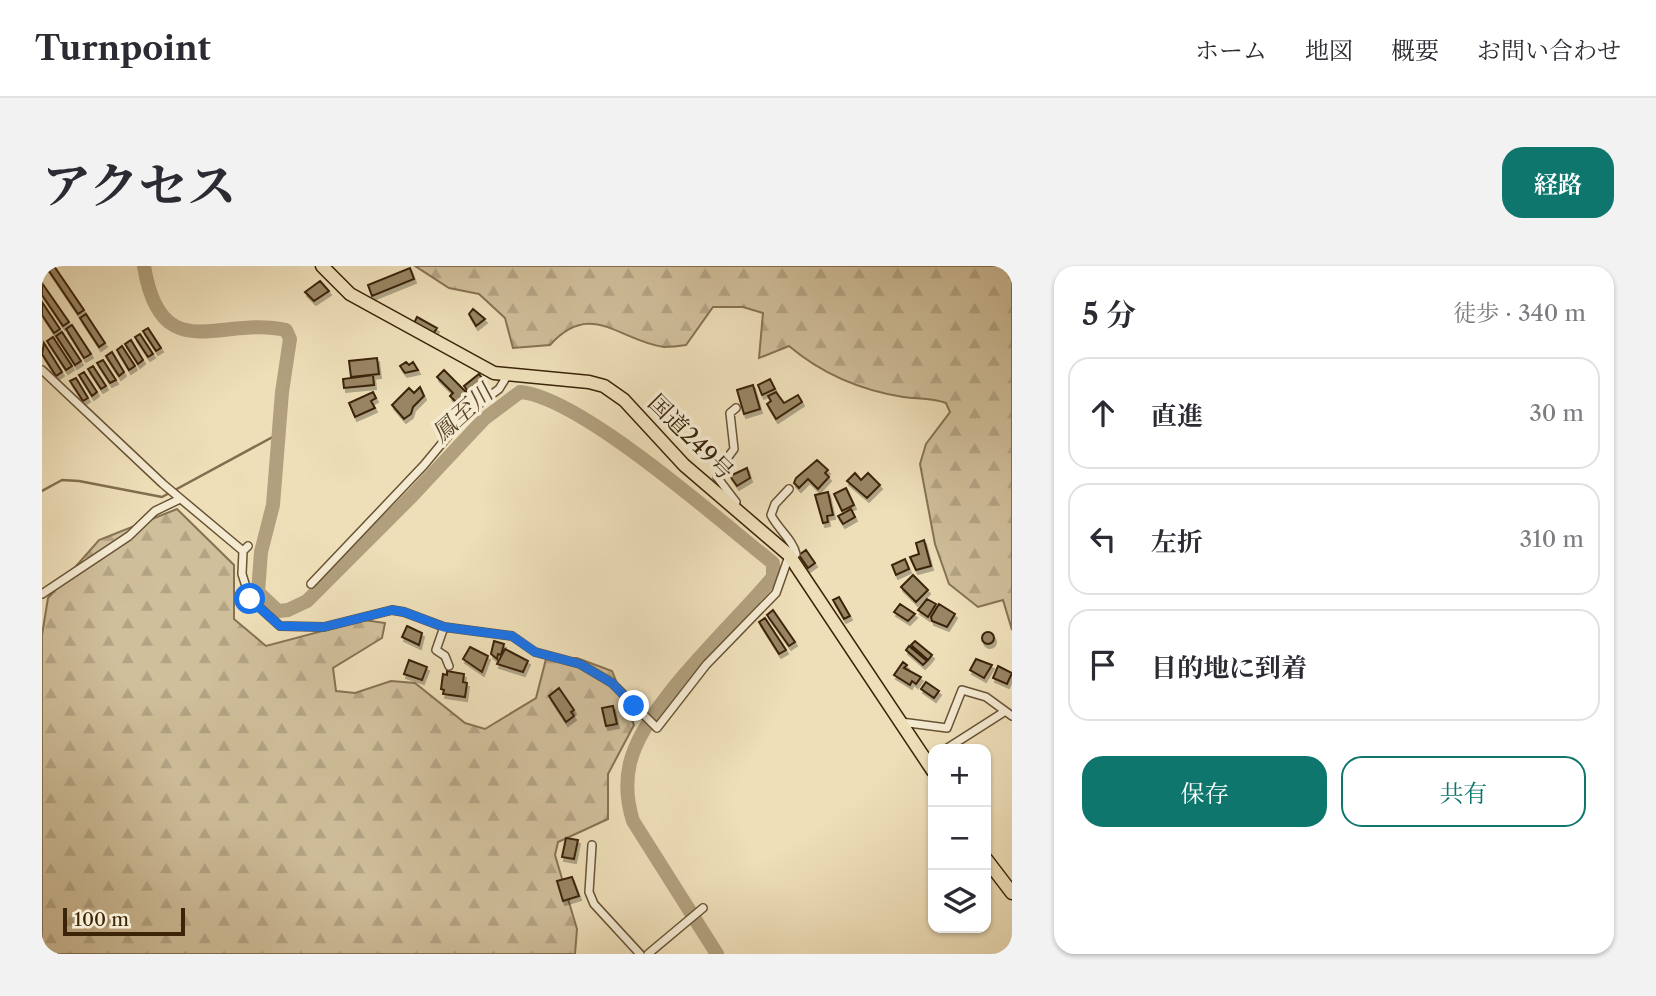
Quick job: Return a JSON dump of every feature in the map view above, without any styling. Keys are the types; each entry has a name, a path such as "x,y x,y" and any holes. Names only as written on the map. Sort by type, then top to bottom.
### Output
{"highway":[{"name":"国道249号","path":"322,266 350,294 494,373 604,386 624,400 684,465 790,557 900,722 928,759"},
{"path":"991,866 1012,893"}],"street":[{"path":"42,370 163,484 246,548 242,574 250,599 280,626 324,627 392,610 444,627 512,636 535,652 580,664 612,683 657,728 706,665 776,593 790,557 796,554 771,515 775,504 789,489"},
{"path":"311,584 424,465 467,412 499,389 507,376"},
{"path":"732,506 736,502 717,477 734,449 730,413 736,408"},
{"path":"42,594 129,536 155,511 178,497"},
{"path":"444,627 436,650 445,656 449,666"},
{"path":"900,722 947,728 962,690 986,697 1012,716"},
{"path":"954,744 1004,712"},
{"path":"592,845 589,892 594,904 640,954"},
{"path":"648,954 703,908"}],"green space":[{"path":"415,266 1012,266 1012,630 1003,600 978,607 949,584 935,544 920,464 926,444 950,412 946,403 887,394 857,385 828,373 789,346 759,358 763,313 743,307 713,307 686,345 664,347 592,324 579,325 565,332 550,345 513,348 505,318 479,294 449,288"},
{"path":"177,509 234,565 234,619 266,646 364,620 385,623 382,638 333,668 336,691 355,693 391,681 415,683 465,723 485,729 536,698 546,659 577,658 612,671 634,725 608,774 608,819 558,842 555,855 577,929 575,954 42,954 42,635 48,598 99,540"}],"building":[{"path":"54,266 84,310 78,314 47,268"},
{"path":"410,268 414,279 372,296 368,285"},
{"path":"320,281 329,291 314,301 305,292"},
{"path":"42,283 69,322 63,326 42,295"},
{"path":"42,302 60,329 54,333 42,315"},
{"path":"473,309 485,319 476,326 469,314"},
{"path":"86,314 105,343 99,347 80,318"},
{"path":"417,317 437,328 433,334 414,323"},
{"path":"72,325 91,354 84,358 66,329"},
{"path":"148,328 161,348 156,351 143,331"},
{"path":"62,332 81,361 75,365 56,336"},
{"path":"140,334 153,354 148,357 135,337"},
{"path":"53,337 72,366 66,370 47,341"},
{"path":"131,340 143,360 138,364 125,344"},
{"path":"44,343 62,372 56,376 42,354"},
{"path":"122,346 135,366 129,370 117,350"},
{"path":"112,352 124,372 119,376 106,356"},
{"path":"377,358 379,374 351,377 349,361"},
{"path":"103,360 116,380 110,383 97,363"},
{"path":"406,362 409,365 413,362 418,370 405,373 400,366"},
{"path":"93,366 106,386 101,389 88,369"},
{"path":"444,370 466,392 456,402 450,396 453,393 437,377"},
{"path":"84,372 97,392 92,396 79,375"},
{"path":"479,374 488,386 473,398 464,386"},
{"path":"373,375 374,385 344,388 343,379"},
{"path":"76,378 88,398 83,401 70,381"},
{"path":"770,379 775,389 762,395 758,385"},
{"path":"753,385 760,409 744,414 737,390"},
{"path":"420,387 424,396 404,419 392,405 409,388 414,393"},
{"path":"373,392 376,398 371,401 375,408 355,417 349,403"},
{"path":"776,392 784,403 798,395 802,402 776,419 767,404 771,401 768,396"},
{"path":"817,460 828,470 825,473 829,477 818,489 808,479 799,488 794,483 796,478"},
{"path":"747,468 750,478 737,486 730,476"},
{"path":"855,473 861,480 868,473 880,485 867,498 847,481"},
{"path":"846,488 854,505 842,511 834,494"},
{"path":"828,492 833,515 827,516 828,522 823,523 815,495"},
{"path":"851,509 855,517 843,524 838,516"},
{"path":"924,540 931,566 916,570 910,557 919,554 916,543"},
{"path":"806,550 815,563 808,568 799,555"},
{"path":"905,559 909,569 896,575 892,565"},
{"path":"913,575 928,590 916,602 901,587"},
{"path":"839,597 850,616 844,619 833,600"},
{"path":"927,599 936,604 928,617 918,610"},
{"path":"900,604 915,614 908,621 894,612"},
{"path":"939,604 955,614 947,627 932,621 931,617"},
{"path":"773,610 795,642 789,646 767,615"},
{"path":"765,618 786,650 779,654 759,622"},
{"path":"407,626 422,633 419,645 402,637"},
{"path":"988,632 994,638 988,644 982,638"},
{"path":"494,641 504,644 497,659 491,654"},
{"path":"915,641 932,655 928,660 911,645"},
{"path":"909,646 927,661 923,665 906,650"},
{"path":"470,647 488,656 482,672 463,659"},
{"path":"505,649 528,661 523,672 497,664"},
{"path":"976,659 992,665 984,678 970,670"},
{"path":"409,660 427,667 422,680 404,674"},
{"path":"903,662 907,665 904,668 921,677 916,684 912,681 910,685 894,675"},
{"path":"998,666 1012,673 1007,684 993,678"},
{"path":"447,671 464,674 463,682 467,683 465,697 443,694 443,674 447,675"},
{"path":"926,682 939,691 934,698 921,689"},
{"path":"559,688 574,710 571,712 574,716 566,722 549,696"},
{"path":"613,706 617,724 606,726 602,708"},
{"path":"566,838 578,840 574,859 562,857"},
{"path":"572,877 579,896 563,901 557,881"}],"waterway":[{"name":"鳳至川","path":"144,266 152,298 164,318 179,328 197,331 262,327 286,330 290,339 282,392 273,505 261,552 258,592 278,611 288,610 307,601 484,419 520,392 546,399 613,437 773,563 773,577 692,666 653,716 639,740 628,771 627,793 633,821 717,954"},
{"path":"42,491 62,480 162,497 280,433"}],"route":[{"path":"250,599 280,626 324,627 392,610 444,627 512,636 535,652 580,664 612,683 634,706"}]}
